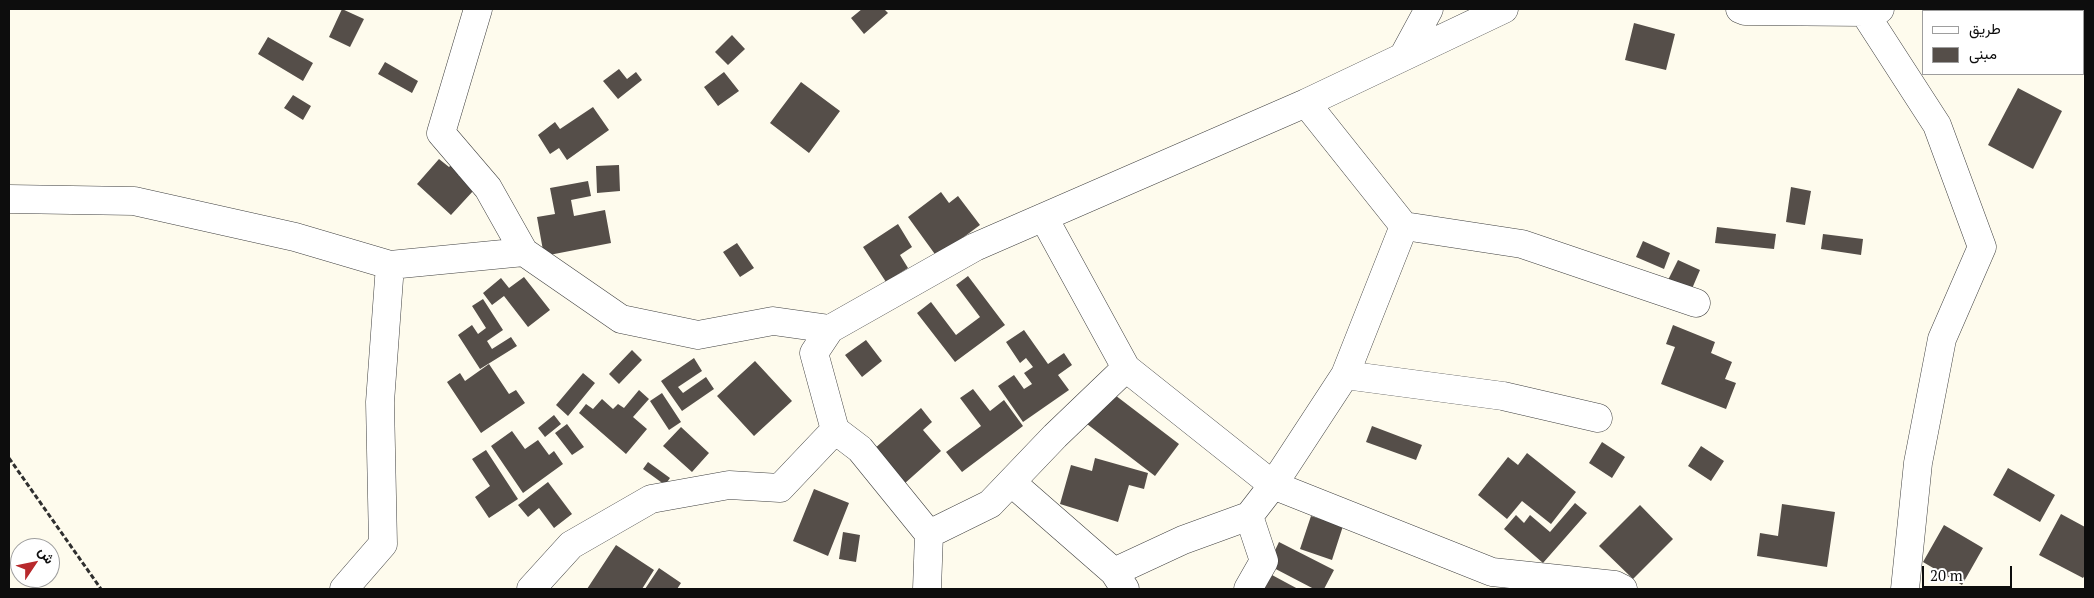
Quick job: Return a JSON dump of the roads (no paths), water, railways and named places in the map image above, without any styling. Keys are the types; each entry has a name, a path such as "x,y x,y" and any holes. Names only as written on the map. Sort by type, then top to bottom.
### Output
{"street":[{"path":"478,9 441,133 488,188 524,252 621,319 698,334 773,321 830,329"},
{"path":"1403,57 1429,9"},
{"path":"927,589 929,534 860,449 835,430 814,354 830,329 975,247 1306,103 1504,9"},
{"path":"1740,9 1745,11 1870,10 1937,125 1982,247 1942,339 1918,463 1905,589"},
{"path":"1306,103 1404,226 1522,244 1696,303"},
{"path":"9,200 134,201 295,237 390,264 524,252"},
{"path":"1044,218 1126,368 1273,485 1487,581 1615,585 1623,589"},
{"path":"1011,482 1119,581 1183,540 1249,516 1273,485 1345,375 1404,226"},
{"path":"344,589 383,544 380,402 390,264"},
{"path":"929,534 990,504 1126,368"},
{"path":"1345,375 1504,396 1598,418"},
{"path":"531,589 571,545 650,500 729,485 780,488 835,430"},
{"path":"1248,589 1264,561 1249,516"}]}
